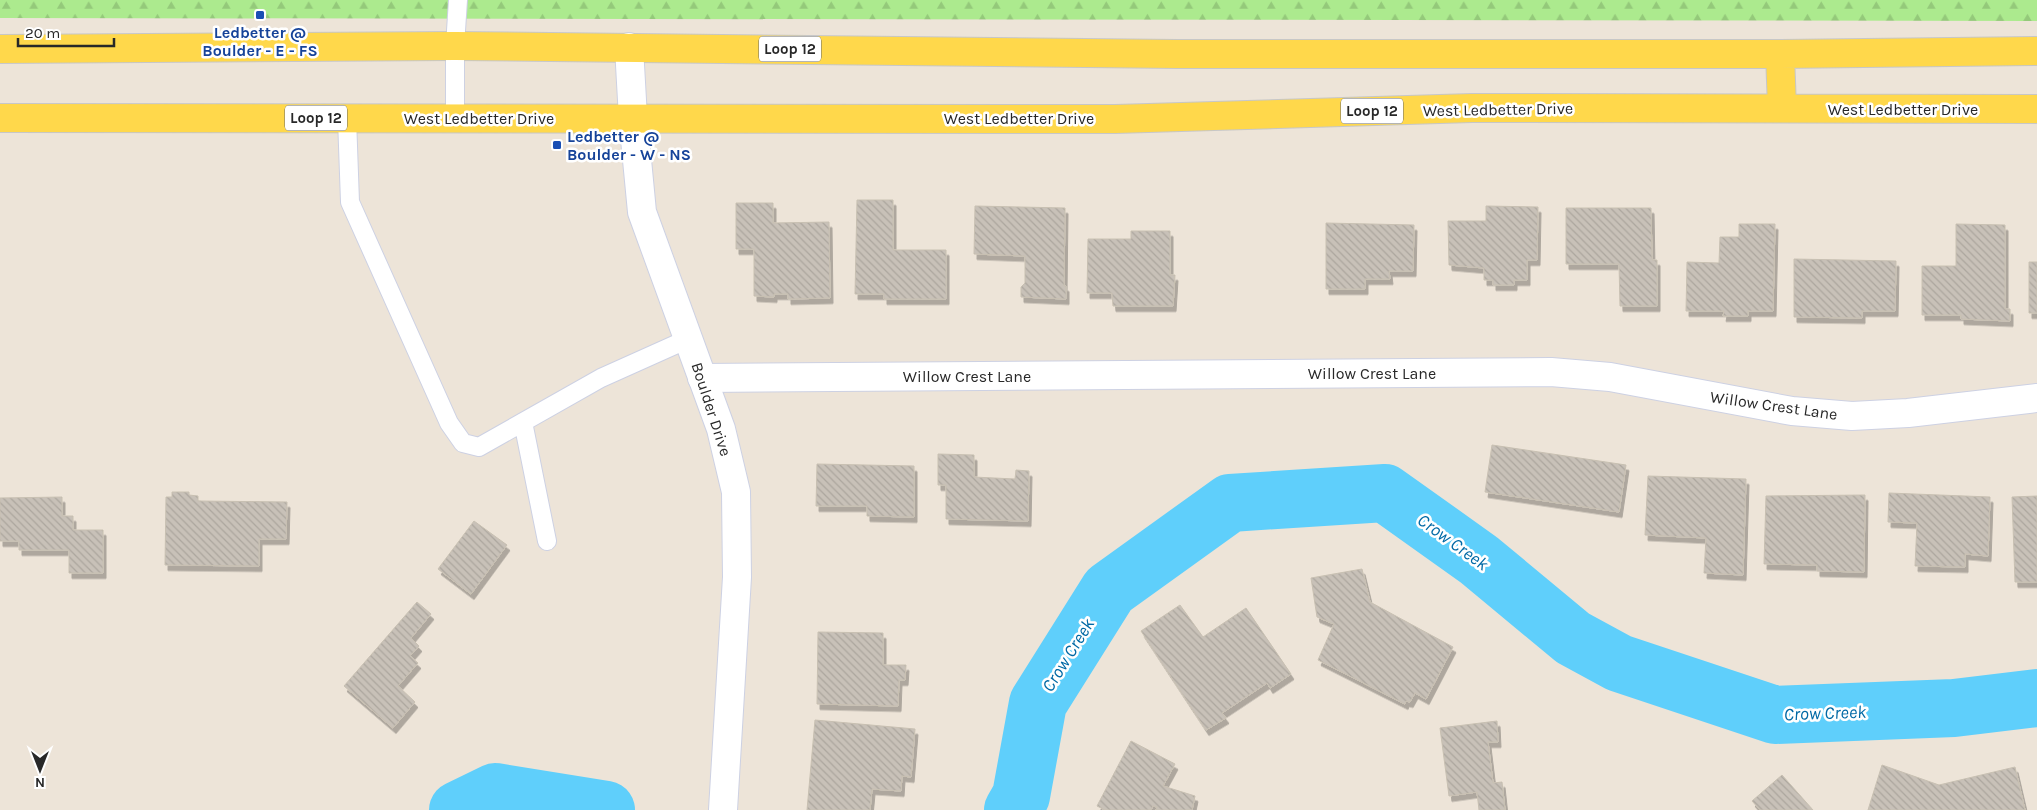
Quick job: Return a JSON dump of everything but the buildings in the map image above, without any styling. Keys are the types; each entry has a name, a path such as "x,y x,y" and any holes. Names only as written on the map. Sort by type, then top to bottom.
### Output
{"main road":[{"name":"Loop 12","path":"0,49 455,46 1168,54 1780,54 2037,51"},
{"path":"1780,54 1782,108"},
{"name":"West Ledbetter Drive","path":"0,118 1115,119 1472,108 2037,109"}],"street":[{"name":"Boulder Drive","path":"629,47 632,118 642,212 721,428 736,492 737,577 722,810"},
{"name":"Willow Crest Lane","path":"702,378 1551,372 1610,377 1792,411 1852,416 1908,413 2037,398"}],"lane":[{"path":"455,118 455,46 458,0"},
{"path":"347,118 350,202 449,423 463,444 479,447 600,378 688,340"},
{"path":"523,422 547,541"}],"green space":[{"path":"0,0 2037,0 2037,21 0,18"}],"waterway":[{"name":"Crow Creek","path":"1013,810 1021,796 1038,703 1109,590 1230,503 1385,493 1479,560 1573,638 1619,663 1775,715 1954,708 2037,698"},
{"name":"Crow Creek","path":"458,810 495,792 606,810"}],"place":[{"name":"Ledbetter @ Boulder - E - FS","path":"260,15"},
{"name":"Ledbetter @ Boulder - W - NS","path":"557,145"}]}
